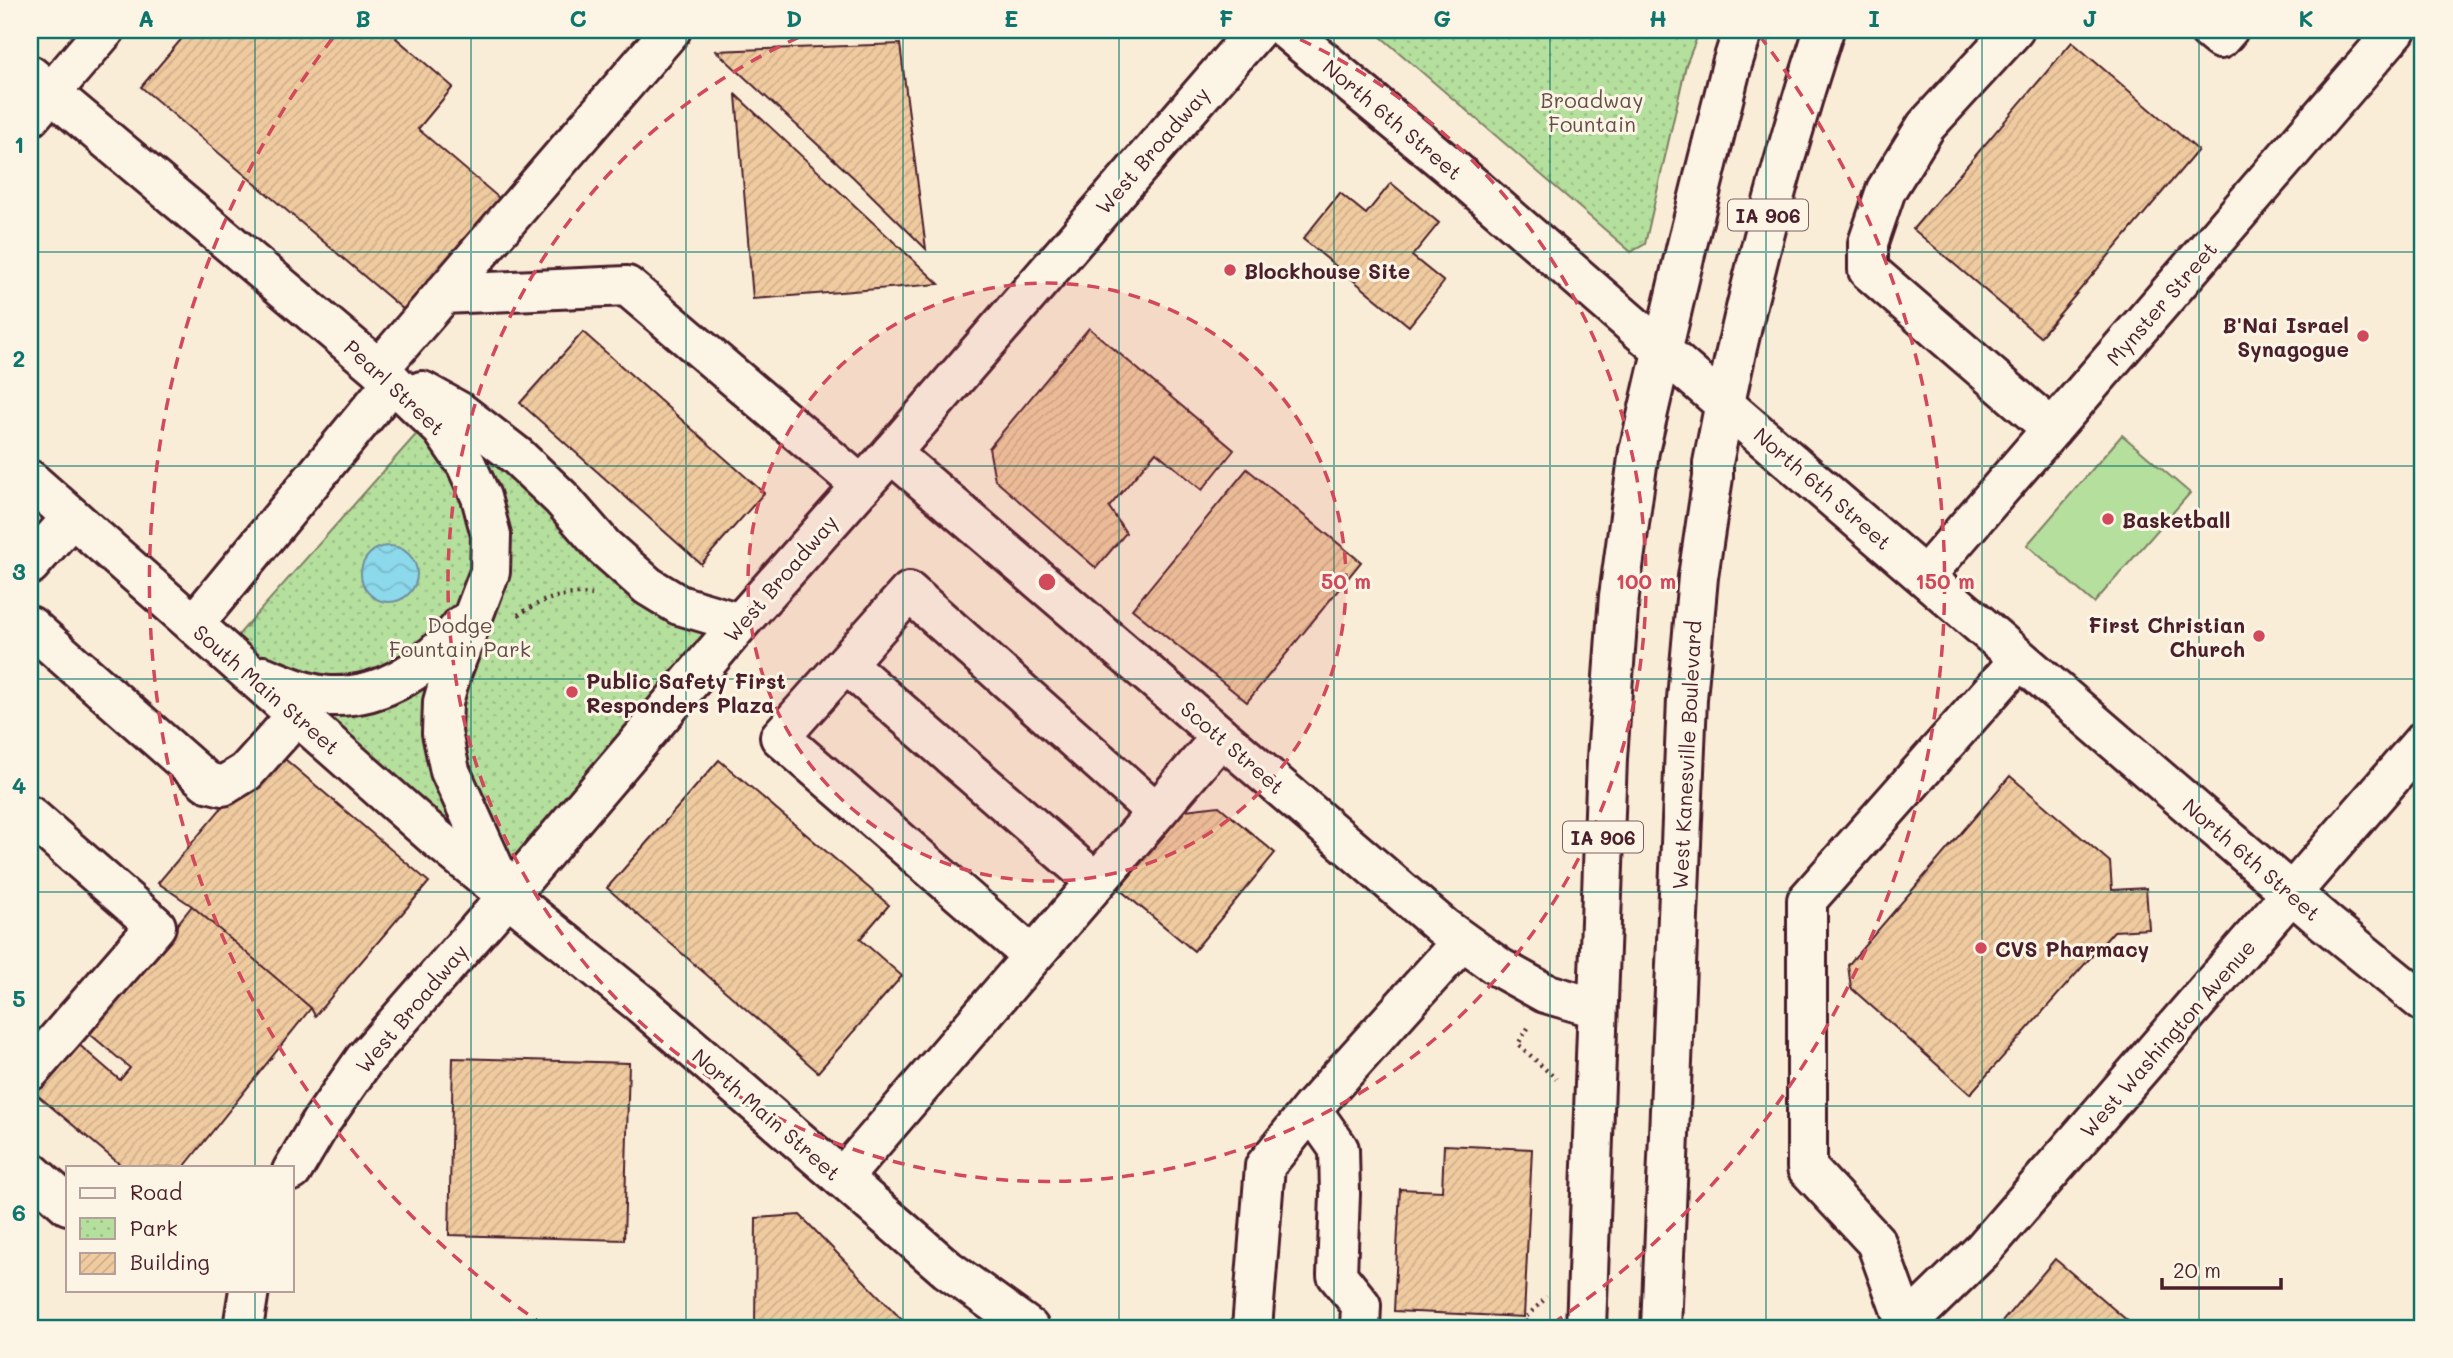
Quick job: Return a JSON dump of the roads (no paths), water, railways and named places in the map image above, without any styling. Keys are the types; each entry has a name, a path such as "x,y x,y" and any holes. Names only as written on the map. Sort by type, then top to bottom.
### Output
{"main road":[{"path":"37,95 105,30"},
{"path":"194,624 386,375 443,294 671,30"},
{"name":"West Broadway","path":"294,1168 321,1122 364,1060 740,623 891,453 1257,30"},
{"name":"North 6th Street","path":"1286,30 1453,169 2292,893 2423,1002"},
{"name":"IA 906","path":"1586,1328 1607,758 1619,596 1639,451 1661,351 1732,64 1743,30"},
{"name":"West Kanesville Boulevard","path":"1661,1328 1687,699 1698,577 1713,463 1724,404 1773,195 1824,30"},
{"path":"2014,30 1926,126 1886,190 1868,243 1868,270 2052,429"},
{"path":"2209,30 2220,39 2228,30"},
{"name":"Mynster Street","path":"1925,576 2392,31"},
{"name":"Pearl Street","path":"37,95 386,375 442,429 466,464 481,497 491,535 490,572 495,612 446,692 442,733 450,771 507,897"},
{"path":"443,294 627,286 862,486"},
{"path":"386,375 460,411 517,456 561,498 604,547 648,586 679,605 740,623"},
{"name":"Scott Street","path":"891,453 1443,928 1500,968 1545,993 1597,1008"},
{"name":"South Main Street","path":"30,480 435,837 507,897"},
{"path":"30,565 72,517"},
{"path":"1032,956 780,737 909,592 1156,812"},
{"path":"242,667 293,688 316,694 358,695 394,683 423,666 448,643 495,612"},
{"path":"30,626 207,782 223,786 246,772 297,715"},
{"path":"1906,1327 1876,1242 1807,1168 1807,900 2020,659"},
{"path":"846,664 1096,882"},
{"path":"842,1178 1221,737"},
{"name":"West Washington Avenue","path":"1906,1327 1981,1251 2423,741"},
{"path":"30,816 156,926 30,1071"},
{"name":"North Main Street","path":"507,897 641,1004 947,1269 1029,1328"},
{"path":"1252,1328 1265,1166 1311,1109 1462,941"},
{"path":"1311,1109 1339,1149 1337,1275 1361,1305 1360,1328"},
{"path":"30,1171 66,1203"},
{"path":"243,1328 249,1292"}],"water":[{"path":"389,546 400,548 409,554 415,563 415,585 409,594 400,600 389,602 378,600 369,594 363,585 361,574 363,563 369,554 378,548"}],"place":[{"name":"Blockhouse Site","path":"1230,270"},
{"name":"B'Nai Israel Synagogue","path":"2363,336"},
{"name":"Basketball","path":"2108,519"},
{"name":"First Christian Church","path":"2259,636"},
{"name":"Public Safety First Responders Plaza","path":"572,692"},
{"name":"CVS Pharmacy","path":"1981,948"}],"park label":[{"name":"Broadway Fountain","path":"1592,111"},
{"name":"Dodge Fountain Park","path":"460,636"}]}
